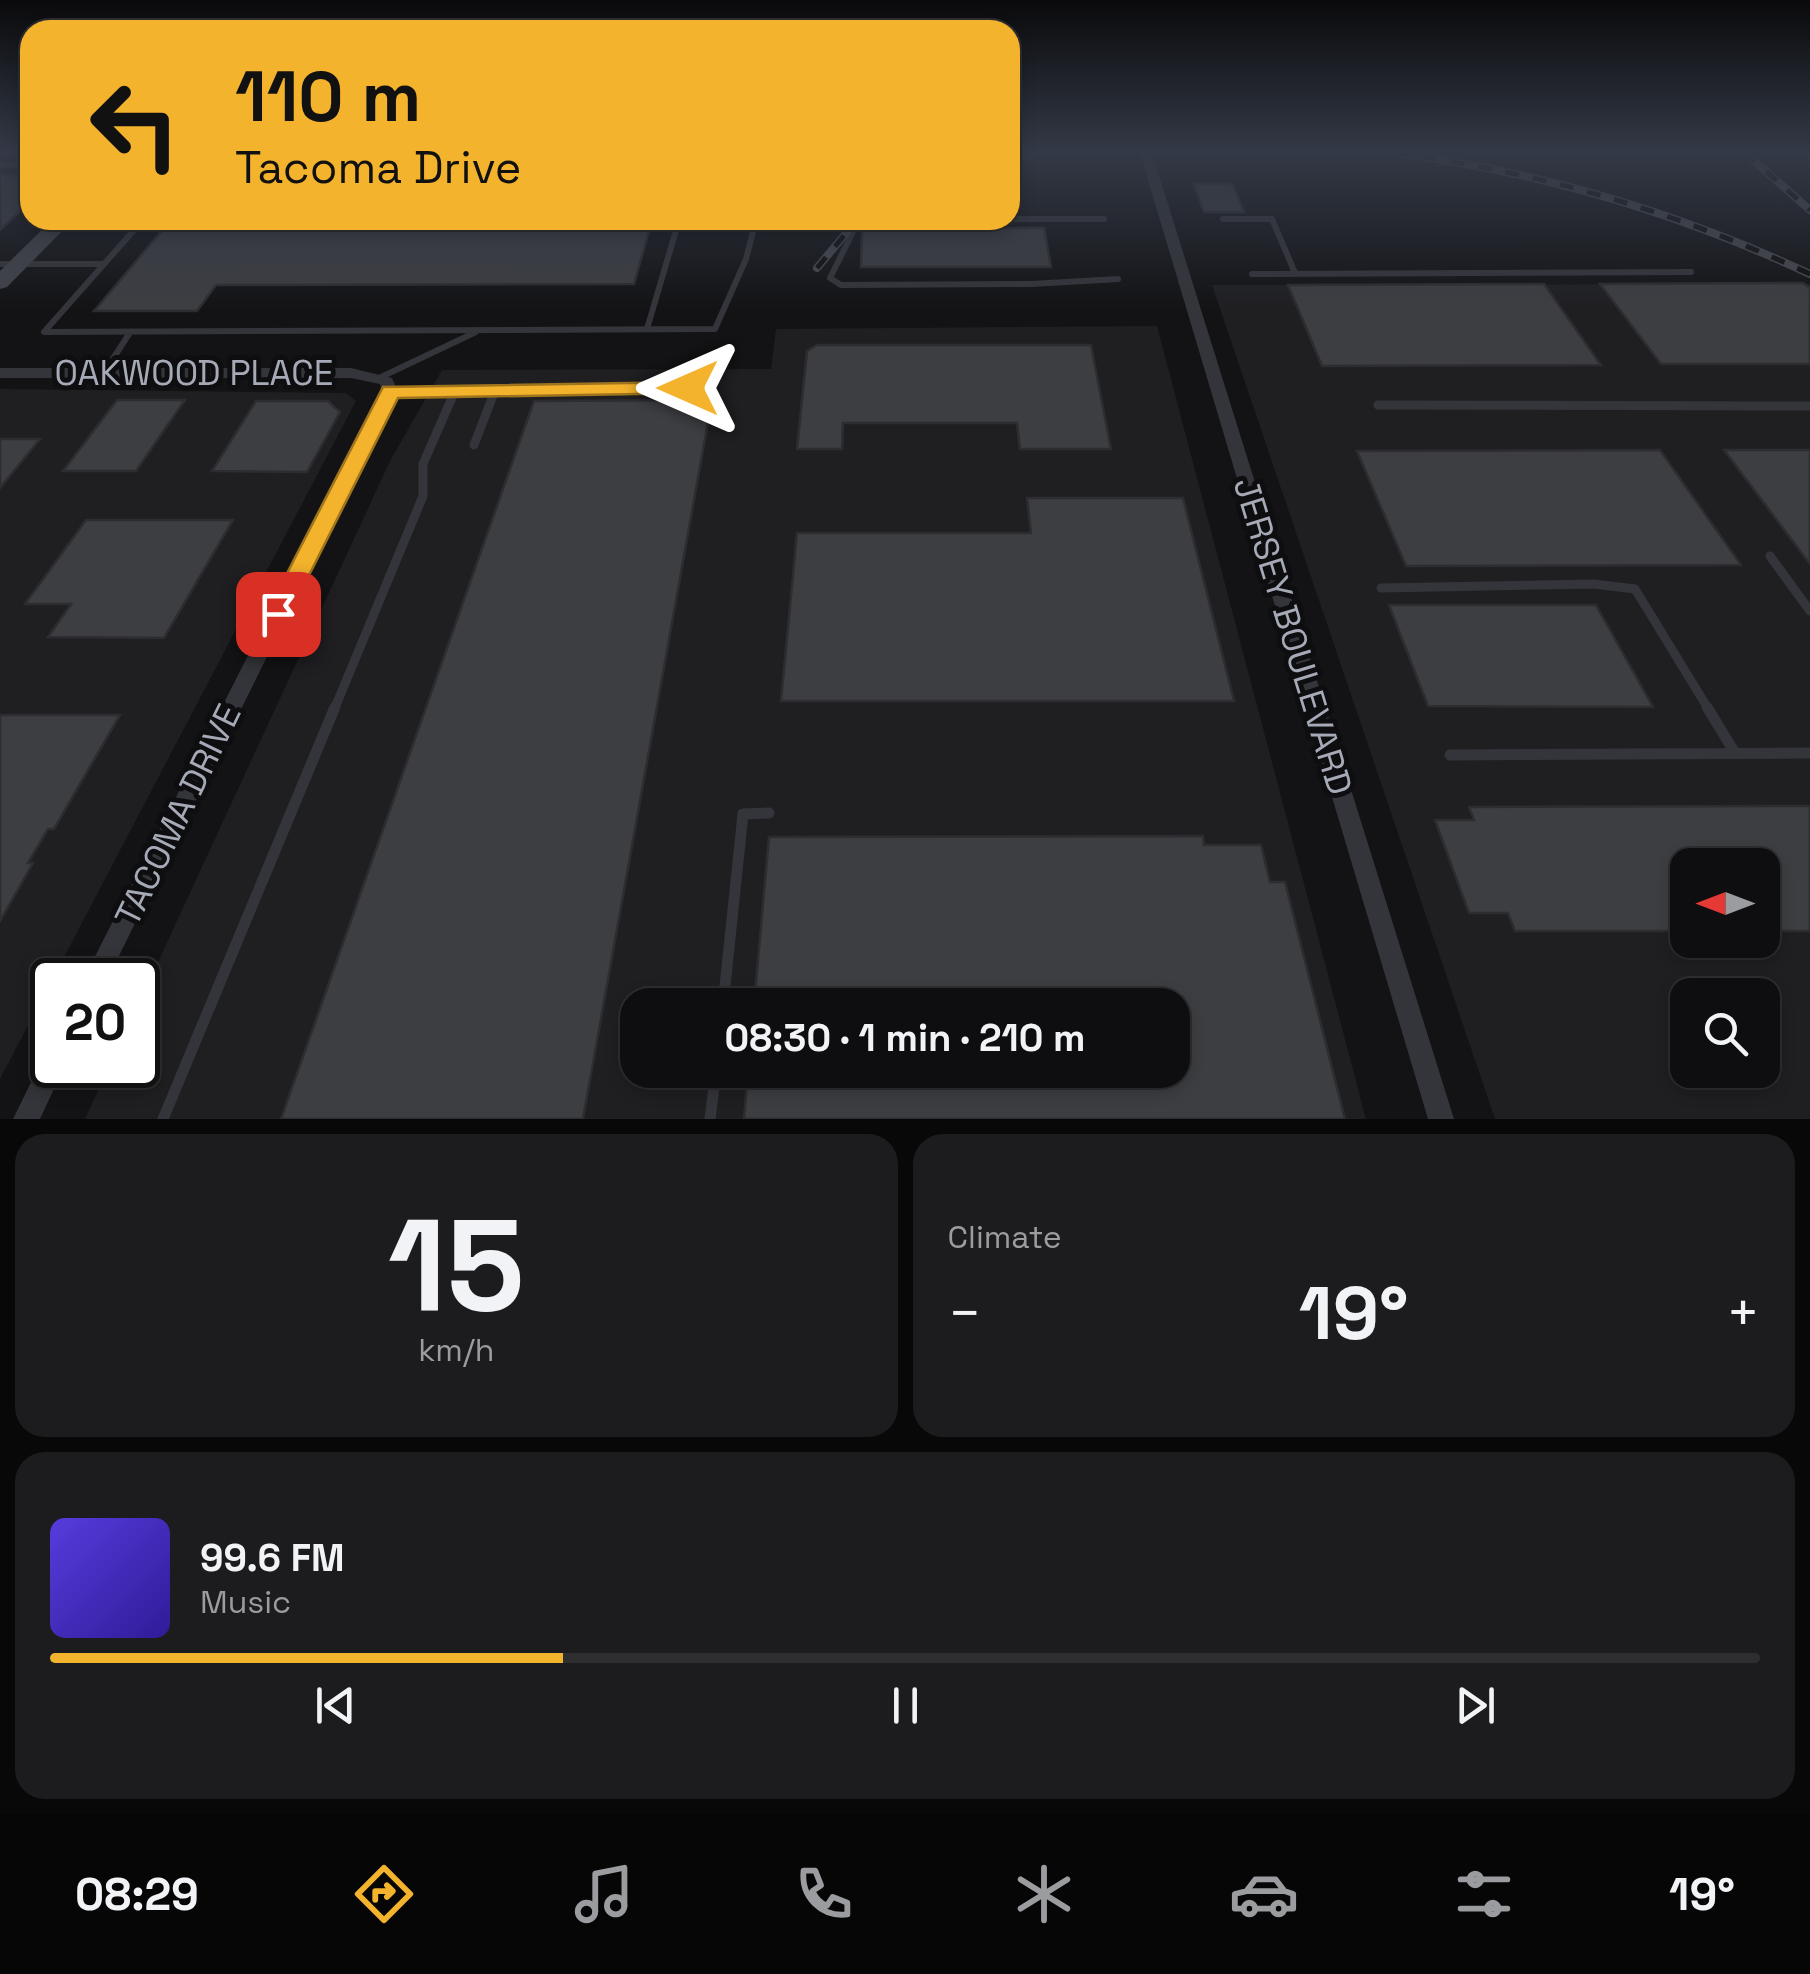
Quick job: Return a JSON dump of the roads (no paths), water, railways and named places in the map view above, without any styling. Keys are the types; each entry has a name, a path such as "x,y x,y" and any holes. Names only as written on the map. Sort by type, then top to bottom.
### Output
{"main road":[{"path":"0,283 10,264 52,230"}],"street":[{"name":"JERSEY BOULEVARD","path":"1162,205 1441,1119"},
{"name":"OAKWOOD PLACE","path":"0,372 352,373 386,383"},
{"name":"TACOMA DRIVE","path":"106,958 348,474 387,404 386,383"},
{"path":"26,1119 42,1088"}],"lane":[{"path":"1020,219 1104,219"},
{"path":"1223,219 1272,219 1295,273"},
{"path":"134,230 44,332 715,329 746,259 753,230"},
{"path":"647,330 677,230"},
{"path":"854,230 830,278 841,285 1031,284 1118,279"},
{"path":"10,264 104,264"},
{"path":"1560,272 1566,280"},
{"path":"1252,274 1691,272"},
{"path":"386,383 479,330"},
{"path":"102,374 129,334"},
{"path":"386,383 456,390 688,388"},
{"path":"474,446 496,389"},
{"path":"163,1119 423,496 423,464 456,390"},
{"path":"1378,405 1810,406"},
{"path":"1770,556 1810,611"},
{"path":"1381,588 1594,584 1635,590 1735,753"},
{"path":"1450,756 1810,753"},
{"path":"724,988 743,814 770,814"},
{"path":"710,1119 714,1088"}],"railway":[{"path":"1634,205 1810,274"},
{"path":"1805,205 1810,210"},
{"path":"817,268 849,230"}]}
